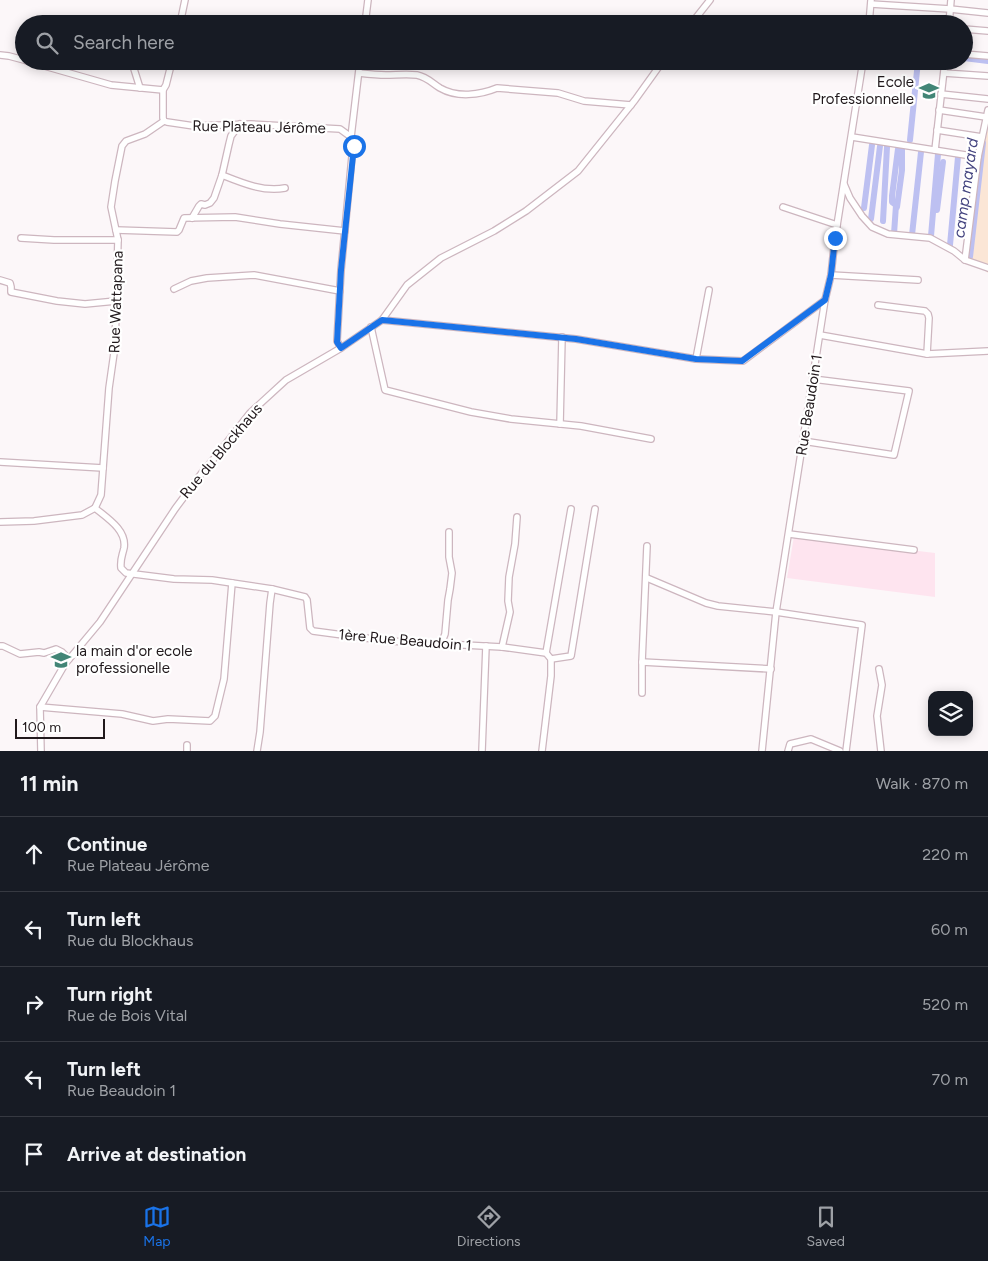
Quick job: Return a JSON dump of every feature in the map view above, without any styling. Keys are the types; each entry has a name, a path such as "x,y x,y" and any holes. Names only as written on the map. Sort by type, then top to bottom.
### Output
{"street":[{"path":"182,15 185,0"},
{"path":"366,15 368,0"},
{"path":"698,15 710,0"},
{"path":"950,15 951,0"},
{"path":"870,15 871,2 988,13"},
{"path":"973,30 988,31"},
{"path":"0,55 15,58"},
{"path":"973,55 988,56"},
{"path":"57,70 111,85 163,90"},
{"path":"134,70 140,88"},
{"path":"164,121 163,90 170,70"},
{"path":"341,348 337,342 340,291 354,146 351,137 359,70"},
{"name":"Rue du Blockhaus","path":"40,707 65,664 100,622 175,509 250,413 286,380 341,348 382,320 407,285 441,258 526,212 578,171 656,70"},
{"name":"Rue Beaudoin 1","path":"762,751 776,612 825,300 831,275 862,70"},
{"path":"935,150 944,70"},
{"path":"359,73 426,77 443,90 455,93 476,94 497,88 558,94 584,101 631,104"},
{"path":"944,73 988,76"},
{"path":"941,94 988,99"},
{"path":"939,110 986,117"},
{"path":"965,260 978,156 988,110"},
{"name":"Rue Plateau Jérôme","path":"164,121 170,124 194,126 251,124 340,129 351,137"},
{"name":"Rue Wattapana","path":"95,508 101,496 109,388 115,346 118,240 111,208 122,146 126,141 145,134 164,121"},
{"path":"192,218 199,206 213,200 222,175 231,136 240,124"},
{"path":"937,130 982,137"},
{"path":"852,137 978,156"},
{"path":"222,175 262,189 276,190 285,188"},
{"path":"844,184 850,198 872,227 888,234 930,238 954,250 965,260 988,268"},
{"path":"783,207 837,225"},
{"path":"116,230 176,232 179,230 184,218 235,218 345,230"},
{"path":"21,238 118,240"},
{"path":"174,289 191,281 207,278 254,275 340,291"},
{"path":"831,275 918,280"},
{"path":"0,280 10,283 12,286 11,292 57,301 85,304 116,300"},
{"path":"696,359 709,290"},
{"path":"382,320 576,339 696,359 742,361 825,300"},
{"path":"878,305 925,311 928,314 927,354"},
{"path":"371,327 385,390 471,412 512,419 581,426 651,438"},
{"path":"820,335 927,354 988,351"},
{"path":"560,424 562,338"},
{"path":"803,441 894,455 909,391 813,379"},
{"path":"0,462 103,468"},
{"path":"0,522 34,521 82,515 95,508 117,527 124,537 124,548 120,558 121,568 126,573 133,573"},
{"path":"542,751 551,676 551,659 546,653 571,508"},
{"path":"551,659 571,656 595,508"},
{"path":"502,647 510,612 508,601 509,576 515,544 517,517"},
{"path":"441,644 445,634 452,573 449,557 449,532"},
{"path":"789,534 914,550"},
{"path":"642,693 648,546"},
{"name":"1ère Rue Beaudoin 1","path":"133,573 174,579 212,580 272,589 305,597 310,628 313,631 388,641 502,647 546,653"},
{"path":"646,578 706,603 718,606 776,612 862,625 846,751"},
{"path":"41,751 40,707 122,714 153,721 168,719 210,722 215,716 224,678 232,583"},
{"path":"257,751 272,589"},
{"path":"0,646 20,654 56,649 69,659"},
{"path":"482,751 486,646"},
{"path":"642,662 771,669"},
{"path":"879,669 882,685 877,716 880,751"},
{"path":"788,751 790,744 811,739 840,751"}],"shaded area":[{"path":"988,128 988,273 971,258 982,157"},
{"path":"794,536 935,553 935,597 787,578"}],"waterway":[{"path":"973,59 988,61"},
{"path":"910,140 917,70"},
{"name":"camp mayard","path":"970,257 983,143"},
{"path":"864,208 872,145"},
{"path":"871,219 880,146"},
{"path":"883,221 887,147"},
{"path":"894,234 896,205 892,202 892,196 898,149"},
{"path":"897,207 902,170 902,149"},
{"path":"912,235 921,152"},
{"path":"931,236 938,154"},
{"path":"950,245 958,157"},
{"path":"937,210 943,162"}],"place":[{"name":"Ecole Professionnelle","path":"929,91"},
{"name":"la main d'or ecole professionelle","path":"61,660"}],"route":[{"path":"354,146 341,270 337,342 341,348 382,320 576,339 696,359 742,361 825,300 831,275 835,238"}]}
